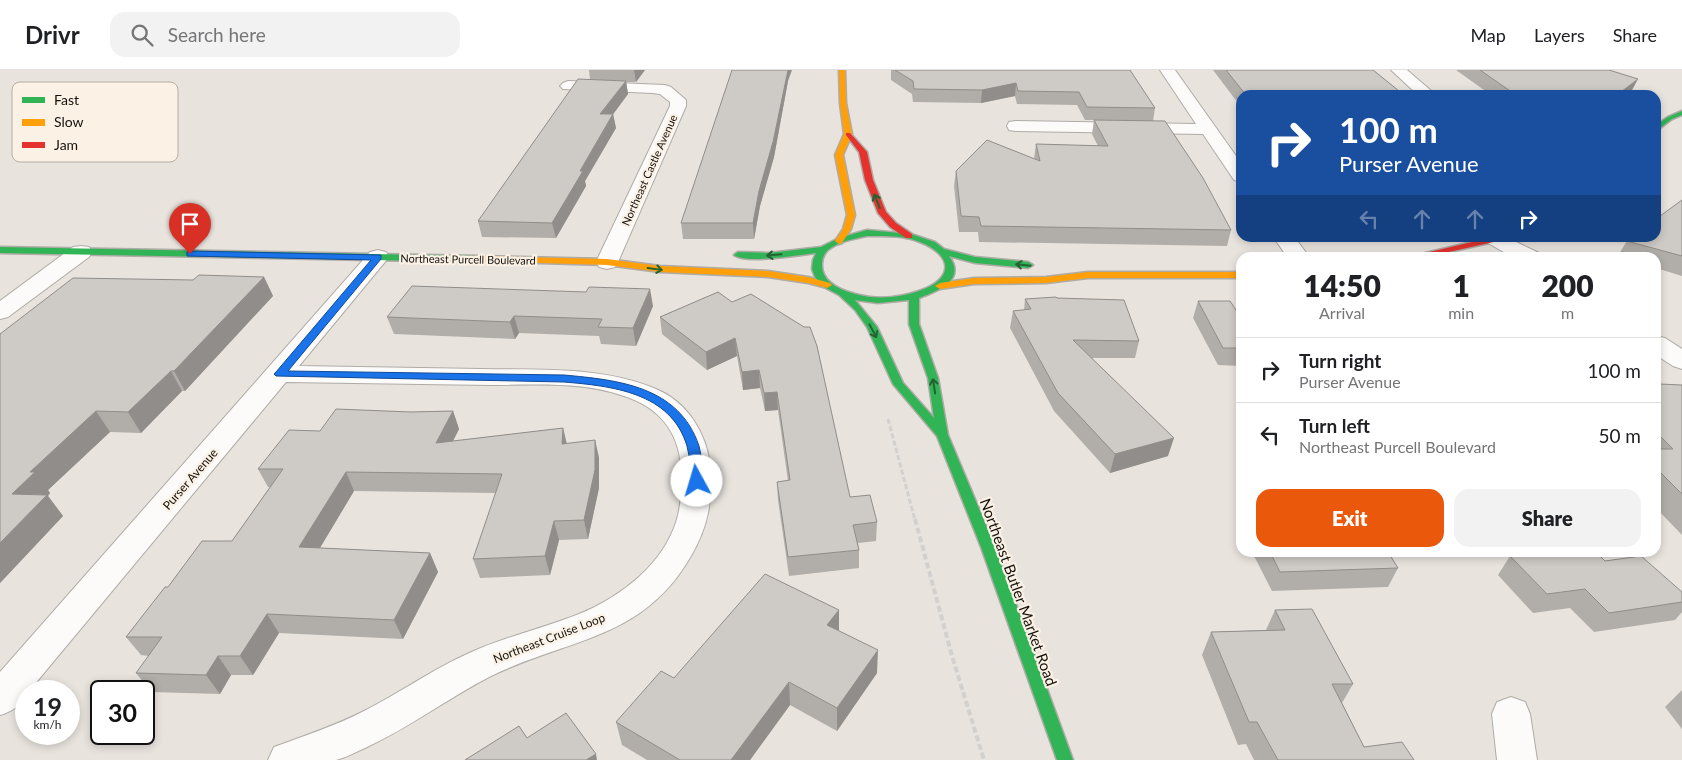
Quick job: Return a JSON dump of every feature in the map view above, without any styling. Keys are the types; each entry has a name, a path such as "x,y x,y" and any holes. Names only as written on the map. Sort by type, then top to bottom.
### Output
{"main road":[{"path":"842,70 843,103 848,134 863,152 869,180 882,213 893,225 909,236"},
{"path":"1661,125 1670,118 1682,113"},
{"path":"839,241 847,229 851,215 839,155 848,134"},
{"path":"730,255 769,256 822,250 839,241 867,233 888,233 909,236 927,242 941,250 975,260 1036,266"},
{"path":"1435,252 1479,242"},
{"name":"Northeast Purcell Boulevard","path":"0,250 607,262 667,270 767,274 806,278 827,285 843,294"},
{"path":"822,250 815,264 818,275 827,285"},
{"path":"940,286 948,278 950,268 948,259 941,250"},
{"name":"Northeast Purcell Boulevard","path":"607,262 654,256"},
{"path":"1054,268 1088,275"},
{"path":"843,294 862,299 884,301 914,298 940,286 974,281 1046,280 1088,275 1236,274"},
{"name":"Northeast Butler Market Road","path":"843,294 858,308 872,327 898,384 942,434"},
{"name":"Northeast Butler Market Road","path":"914,298 914,324 933,378 942,434 988,547 1065,760"}],"street":[{"path":"1167,70 1236,169"},
{"path":"1398,70 1422,90"},
{"name":"Northeast Castle Avenue","path":"568,86 652,88 664,90 678,100 678,106 607,262"},
{"path":"1015,126 1208,129"},
{"path":"1504,242 1521,252"},
{"path":"0,312 81,252"},
{"name":"Purser Avenue","path":"0,699 280,374 378,257"},
{"path":"1661,347 1682,361"},
{"name":"Northeast Cruise Loop","path":"280,374 564,378 602,382 636,390 661,402 681,420 693,447 697,481 693,517 679,552 656,583 628,605 592,624 520,648 478,665 389,717 341,741 288,760"},
{"path":"1511,714 1517,760"}],"path":[{"path":"885,410 952,656 984,760"}],"building":[{"path":"732,70 788,70 753,223 681,223"},
{"path":"895,70 1130,70 1155,108 1087,107 1079,92 1018,91 1016,83 982,90 914,89 913,81"},
{"path":"1226,70 1373,70 1398,90 1242,90"},
{"path":"1480,70 1609,70 1638,79 1624,90 1509,90"},
{"path":"578,79 626,81 600,114 613,114 580,171 583,171 552,223 478,221"},
{"path":"1094,120 1165,121 1203,178 1231,230 981,226 979,217 961,216 956,171 987,140 1040,161 1036,144 1108,146"},
{"path":"1682,200 1682,256 1631,242 1661,242 1661,215"},
{"path":"199,275 264,277 174,371 171,371 128,412 96,411 30,472 35,472 12,494 47,495 0,543 0,334 73,278 193,280"},
{"path":"412,286 586,292 589,287 650,289 633,328 598,327 602,319 514,316 510,322 387,317"},
{"path":"718,292 732,302 751,294 804,327 810,327 817,346 850,497 870,495 877,522 853,525 859,550 788,557 777,482 790,480 777,392 764,393 759,370 742,372 735,338 706,352 660,317"},
{"path":"1056,297 1124,300 1139,341 1073,340 1174,438 1115,454 1058,393 1013,311 1031,309 1025,299"},
{"path":"1198,301 1230,301 1236,310 1236,348 1223,348"},
{"path":"1661,384 1682,385 1682,494 1661,473 1661,449 1673,449 1661,437"},
{"path":"336,409 411,412 453,411 436,443 563,428 562,444 595,440 595,470 584,520 554,521 545,556 473,559 502,474 346,472 299,547 430,553 394,620 267,614 240,656 218,656 206,675 136,673 162,637 126,637 165,587 168,587 202,541 232,541 283,469 258,469 289,430 320,431"},
{"path":"1272,557 1391,557 1398,568 1280,572"},
{"path":"1511,557 1601,557 1605,561 1642,557 1682,592 1682,602 1609,613 1585,589 1547,594"},
{"path":"765,574 839,610 827,625 878,650 837,708 789,682 731,760 680,760 616,722 661,671 674,678"},
{"path":"1312,609 1353,684 1332,684 1364,747 1402,742 1414,760 1278,760 1257,722 1249,722 1211,632 1285,630 1275,610"},
{"path":"566,713 596,754 586,760 465,760 519,726 527,738"}],"traffic: fast":[{"path":"1661,125 1670,118 1682,113"},
{"path":"867,233 900,234 922,239 932,244 940,250 948,261 950,270 948,277 929,291 902,299 865,299 841,293 828,285 819,275 817,260 820,253 833,243 867,233"},
{"path":"0,250 478,259"},
{"path":"738,255 769,256 822,250"},
{"path":"941,251 975,260 1028,265"},
{"path":"843,294 858,308 872,327 898,384 942,435"},
{"path":"914,298 914,324 933,378 942,435 988,547 1065,760"}],"traffic: slow":[{"path":"839,241 847,229 851,215 839,155 848,134 843,103 842,70"},
{"path":"478,259 607,262 660,269 768,274 827,285"},
{"path":"940,286 974,281 1046,280 1088,275 1236,275"}],"traffic: jam":[{"path":"848,134 863,152 869,180 882,213 893,225 909,236"},
{"path":"1435,252 1480,242"}],"route":[{"path":"190,254 378,257 280,374 564,378 602,382 636,390 661,402 681,420 693,447 697,481"}]}
